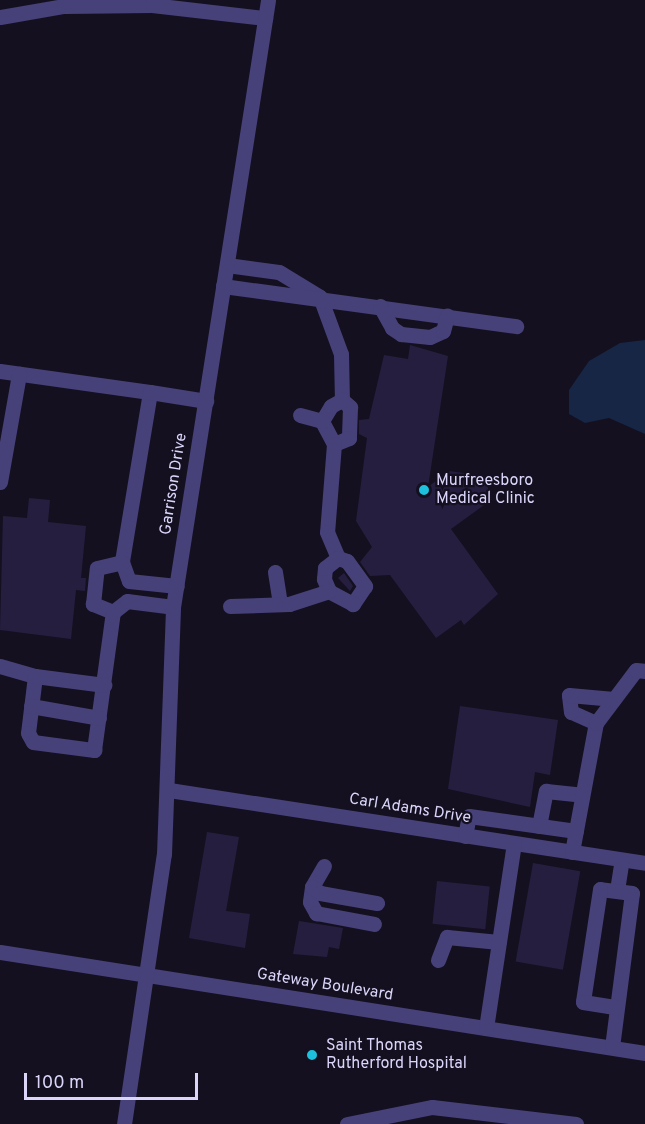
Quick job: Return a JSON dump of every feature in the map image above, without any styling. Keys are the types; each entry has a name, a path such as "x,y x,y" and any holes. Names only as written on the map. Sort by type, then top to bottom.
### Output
{"street":[{"name":"Garrison Drive","path":"124,1124 169,790 173,607 268,0"},
{"path":"0,17 57,4 152,6 265,18"},
{"path":"227,266 279,273 320,297 341,354 342,400 350,407 349,438 334,444"},
{"path":"223,286 320,297 516,326"},
{"path":"380,306 392,328 401,334 430,337 443,331 447,316"},
{"path":"0,371 206,401"},
{"path":"0,482 19,374"},
{"path":"128,601 129,581 122,562 150,392"},
{"path":"322,421 331,406 342,400"},
{"path":"230,606 280,604 329,591 353,604 365,586 347,561 338,558 327,532 334,444 322,421 300,415"},
{"path":"329,591 325,568 338,558"},
{"path":"113,612 93,604 97,568 122,562"},
{"path":"276,572 280,604"},
{"path":"129,581 177,586"},
{"path":"35,676 28,733 33,742 94,750 113,612 128,601 173,607"},
{"path":"0,666 35,676 104,686"},
{"path":"573,852 596,723 640,671"},
{"path":"596,723 571,712 569,695 614,699"},
{"path":"31,706 99,718"},
{"name":"Carl Adams Drive","path":"169,790 645,863"},
{"path":"539,826 546,791 582,795"},
{"path":"465,836 469,816 576,831"},
{"path":"486,1028 514,843"},
{"path":"617,891 622,860"},
{"path":"311,890 376,914 316,913 311,890 324,866"},
{"path":"612,1047 615,1007 632,892 600,889 583,1002 615,1007"},
{"path":"438,960 447,937 499,942"},
{"name":"Gateway Boulevard","path":"0,952 645,1053"},
{"path":"352,1123 448,1107 576,1124"}],"water":[{"path":"645,340 645,434 609,418 585,423 569,414 569,390 589,361 620,343"}],"building":[{"name":"Murfreesboro Medical Clinic","path":"410,345 448,356 428,487 449,471 485,476 491,500 451,529 498,594 464,625 461,620 436,638 390,575 370,576 360,562 372,547 356,521 367,438 359,434 359,420 369,419 384,355 408,359"},
{"path":"29,498 50,500 48,522 86,526 81,578 86,578 85,591 76,590 71,639 0,630 3,516 27,518"},
{"path":"344,573 353,586 350,591 338,578"},
{"path":"460,706 558,720 550,775 535,772 530,807 448,789"},
{"path":"207,832 239,837 226,911 250,914 245,948 189,938"},
{"path":"533,863 580,871 563,970 516,961"},
{"path":"437,881 490,887 485,929 433,924"},
{"path":"299,921 343,928 339,949 329,947 327,957 293,954"}],"place":[{"name":"Murfreesboro Medical Clinic","path":"424,490"},
{"name":"Saint Thomas Rutherford Hospital","path":"312,1055"}]}
